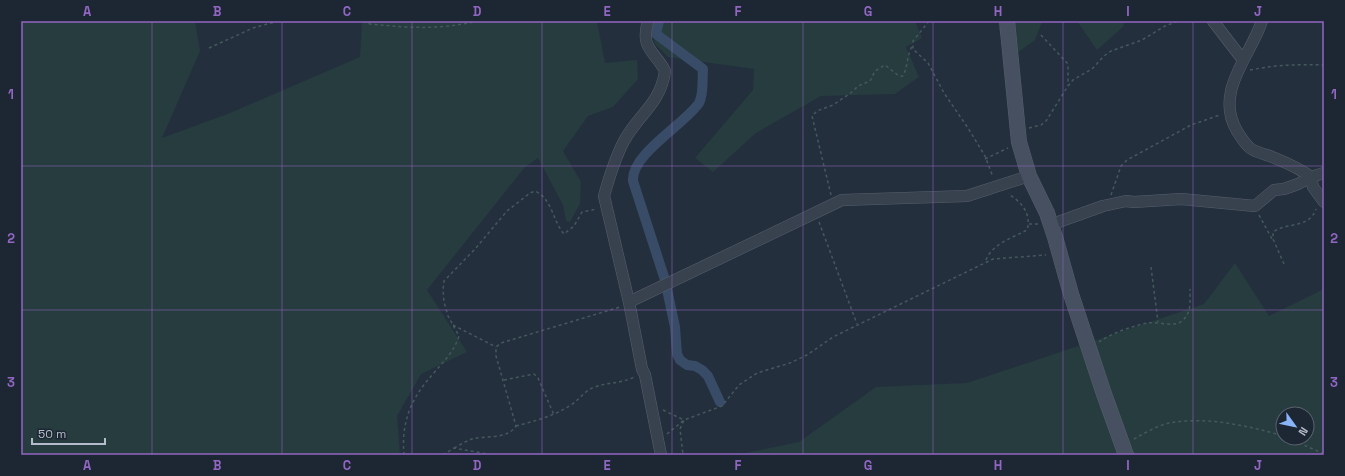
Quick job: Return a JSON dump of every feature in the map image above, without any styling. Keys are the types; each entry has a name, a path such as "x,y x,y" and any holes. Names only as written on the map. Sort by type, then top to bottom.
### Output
{"street":[{"path":"648,21 647,46 665,71 664,82 654,103 637,122 617,157 604,196 629,303 660,450"},
{"path":"1007,21 1018,137 1029,176 1047,213 1089,348 1124,451"},
{"path":"1213,21 1244,60"},
{"path":"1262,21 1256,39 1232,85 1229,111 1232,122 1243,141 1251,148 1287,163 1311,177 1313,187 1322,199"},
{"path":"1050,225 1106,205 1126,201 1134,202 1181,199 1255,206 1274,190 1284,189 1324,173"},
{"path":"629,303 842,200 853,198 967,196 1029,176"}],"path":[{"path":"209,48 253,28 278,21"},
{"path":"363,21 370,24 437,28 453,27 478,21"},
{"path":"833,204 812,116 817,111 833,105 858,86 870,81 875,71 885,65 899,76 903,76 908,65 909,50 913,45 917,34 929,21"},
{"path":"986,159 1018,137 1046,121 1073,80 1092,69 1104,56 1111,51 1142,40 1165,26 1179,21"},
{"path":"1041,35 1068,64 1068,86"},
{"path":"913,45 913,49 928,63 938,83 968,128 986,159 992,177 992,195 1004,193 1018,200 1027,213 1029,224 1027,230 997,245 989,252 986,260"},
{"path":"1238,73 1266,67 1306,64 1324,65"},
{"path":"1106,205 1121,166 1127,160 1192,125 1229,111"},
{"path":"404,455 403,442 411,404 420,388 456,345 459,336 448,316 444,302 444,281 514,205 530,192 535,191 539,193 550,206 558,228 564,234 574,226 582,212 607,208"},
{"path":"1284,264 1273,239 1273,232 1279,227 1301,224 1314,214 1322,199"},
{"path":"1255,206 1270,238 1273,239"},
{"path":"815,213 857,324"},
{"path":"660,450 684,420 722,406 739,385 757,373 790,363 807,355 833,336 993,258 1060,253"},
{"path":"1151,267 1158,322"},
{"path":"1089,348 1107,337 1147,323 1158,322 1173,324 1182,321 1190,308 1190,289"},
{"path":"496,347 501,343 629,303"},
{"path":"453,325 496,347"},
{"path":"496,347 496,356 516,426"},
{"path":"442,455 470,440 506,435 513,431 516,426 554,416 596,386 625,382 644,372"},
{"path":"503,380 533,373 538,378 554,416"},
{"path":"662,410 684,420"},
{"path":"683,455 680,429 684,420"},
{"path":"1124,451 1145,432 1169,423 1184,421 1220,423 1260,429 1275,434"},
{"path":"1306,446 1324,454"},
{"path":"454,448 493,455"}],"green space":[{"path":"21,21 195,21 200,51 162,138 230,113 360,57 362,21 597,21 605,63 637,60 638,79 613,107 588,116 563,151 581,182 580,204 570,222 566,221 563,205 538,158 525,167 427,290 467,352 421,374 397,416 400,455 21,455"},
{"path":"656,21 915,21 922,38 906,47 919,77 895,94 821,96 756,133 713,172 695,158 753,90 754,69 668,57 654,43"},
{"path":"1014,21 1044,21 1042,22 1035,40 1006,61 998,26 1006,35"},
{"path":"1077,21 1123,21 1124,26 1097,50"},
{"path":"1235,263 1269,316 1324,289 1324,455 736,455 799,442 876,387 967,383 1204,304"}],"waterway":[{"path":"659,21 656,34 703,69 702,95 699,103 692,111 640,160 635,171 633,181 665,280 675,327 677,354 680,360 687,365 695,366 708,376 720,402"}]}
